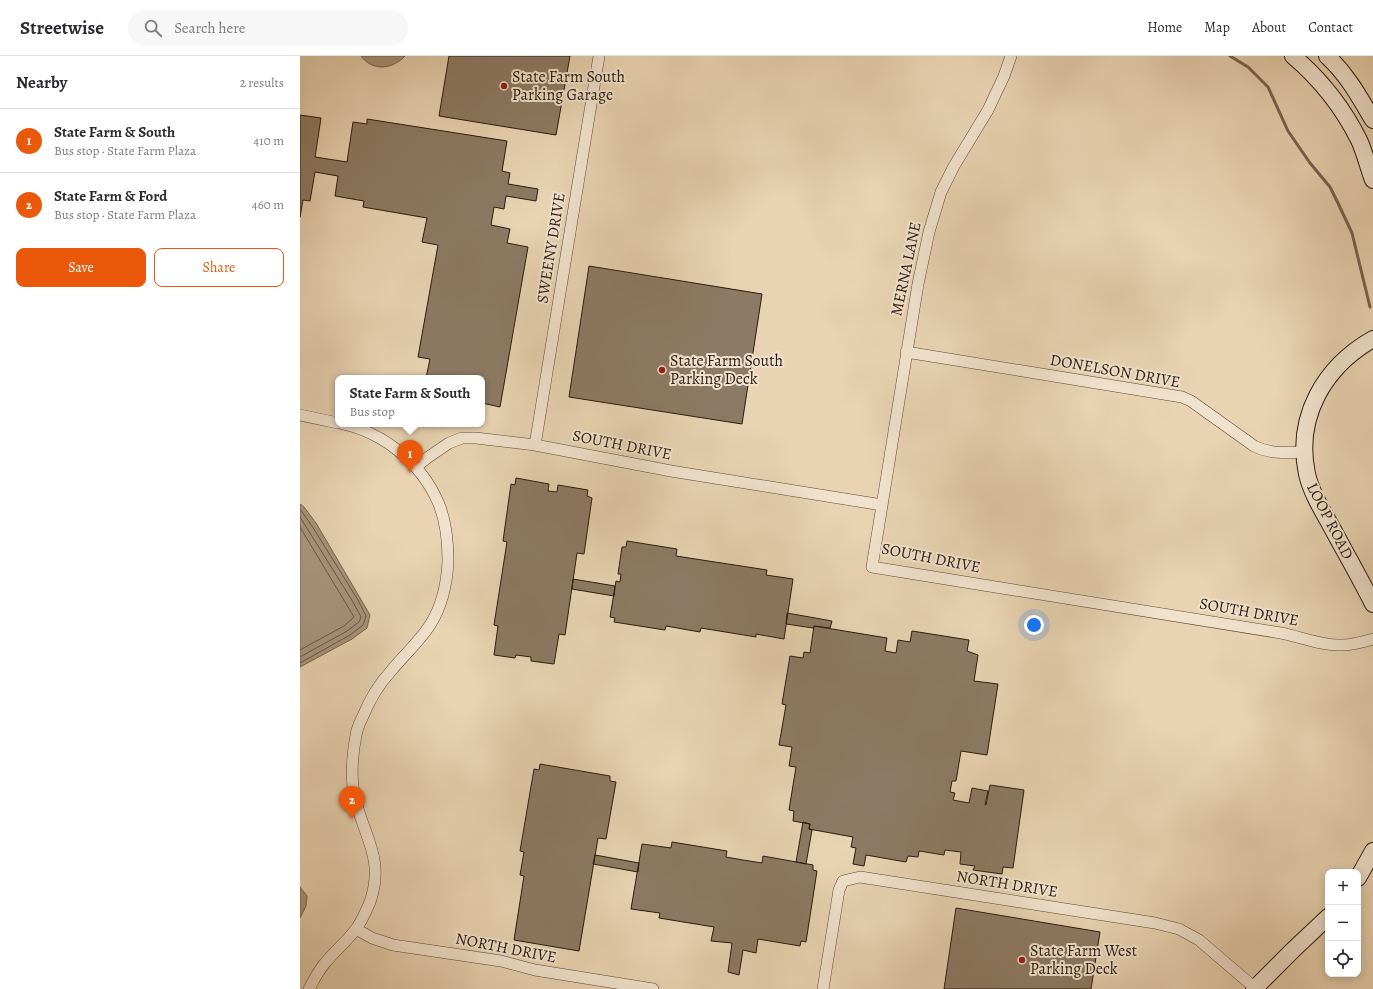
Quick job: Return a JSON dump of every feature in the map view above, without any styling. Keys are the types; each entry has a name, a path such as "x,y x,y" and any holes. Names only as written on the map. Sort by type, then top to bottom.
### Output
{"street":[{"name":"SWEENY DRIVE","path":"535,445 599,56"},
{"name":"MERNA LANE","path":"882,505 906,352 925,247 941,192 954,166 989,108 1004,76 1011,56"},
{"path":"1293,56 1310,70 1337,103 1359,140 1373,180"},
{"path":"1327,56 1333,61 1358,94 1373,120"},
{"name":"LOOP ROAD","path":"1373,339 1357,348 1333,371 1324,383 1316,397 1308,417 1304,447 1307,475 1318,501 1373,604"},
{"name":"DONELSON DRIVE","path":"906,352 1182,397 1191,401 1254,446 1274,453 1304,452"},
{"path":"300,415 335,422"},
{"path":"309,989 324,964 356,929 371,899 375,878 372,847 355,799 352,781 356,733 370,699 391,671 418,642 430,625 442,601 447,575 448,546 446,529 438,503 428,483 416,467 388,443 363,430 353,427"},
{"name":"SOUTH DRIVE","path":"416,467 449,443 462,438 476,438 535,445 671,471 882,505 872,567 1281,633 1329,644 1343,645 1360,643 1373,639"},
{"path":"1361,873 1373,851"},
{"name":"NORTH DRIVE","path":"823,989 839,890 843,881 860,877 1156,923 1179,929 1198,940 1255,989"},
{"path":"1255,989 1325,920"},
{"name":"NORTH DRIVE","path":"356,929 372,938 393,944 501,961 535,970 653,989"}],"water":[{"path":"361,56 405,56 395,64 383,67 371,65"},
{"path":"300,504 316,523 370,615 367,628 352,639 300,667"},
{"path":"300,887 307,896 306,906 300,918"}],"building":[{"name":"State Farm South Parking Garage","path":"449,56 570,56 556,135 439,116"},
{"path":"300,115 321,118 315,157 347,162 353,122 367,124 367,119 507,141 502,171 510,173 508,184 538,189 536,201 506,196 504,209 494,207 491,225 510,229 507,243 528,247 500,407 485,404 485,375 427,375 430,359 418,357 438,245 422,242 427,218 363,207 364,201 335,196 338,176 315,172 310,201 303,200 300,217"},
{"name":"State Farm South Parking Deck","path":"589,266 762,294 742,424 569,397"},
{"path":"516,478 549,484 548,491 557,492 558,485 588,490 587,496 592,498 584,554 577,553 565,635 559,634 554,664 531,661 531,657 516,655 515,658 494,655 498,626 494,625 507,542 503,541 511,484 515,485"},
{"path":"627,541 677,549 676,556 767,570 766,575 793,579 784,639 756,634 756,637 701,628 700,632 666,626 665,630 614,622 615,618 610,617 616,581 620,582 621,574 618,574 622,547 626,547"},
{"path":"573,579 615,586 614,596 572,589"},
{"path":"787,613 832,621 830,628 814,626 813,628 786,624"},
{"path":"814,626 887,638 885,651 896,653 898,640 910,642 912,631 969,640 967,651 978,655 974,681 998,684 987,755 961,751 956,781 952,781 950,792 955,793 953,800 969,803 972,788 988,791 986,805 990,785 1024,790 1013,868 1003,867 1002,874 973,870 975,866 960,864 961,852 945,850 944,855 919,851 918,857 908,856 906,862 866,855 864,866 853,864 856,848 851,847 853,837 809,829 810,824 793,821 794,811 789,810 796,767 789,766 792,747 779,745 786,705 782,704 790,656 803,658 804,652 810,653"},
{"path":"540,764 610,776 610,781 616,782 606,839 598,838 579,951 514,940 524,876 520,875 524,852 520,851 534,769 539,770"},
{"path":"803,822 810,824 809,829 812,830 806,864 796,862"},
{"path":"672,842 727,851 726,857 743,860 762,863 763,856 813,865 813,870 817,871 806,942 801,941 800,946 758,939 756,953 743,950 739,975 728,972 732,943 711,941 714,927 659,918 660,913 631,909 642,844 671,848"},
{"path":"595,855 639,863 638,872 593,864"},
{"name":"State Farm West Parking Deck","path":"956,908 1100,932 1091,989 944,989"}],"waterway":[{"path":"1230,56 1248,67 1268,87 1288,131 1310,163 1330,187 1352,233 1370,307"}],"place":[{"name":"State Farm South Parking Garage","path":"504,86"},
{"name":"State Farm South Parking Deck","path":"662,370"},
{"name":"State Farm & South","path":"410,473"},
{"name":"State Farm & Ford","path":"352,819"},
{"name":"State Farm West Parking Deck","path":"1022,960"}]}
